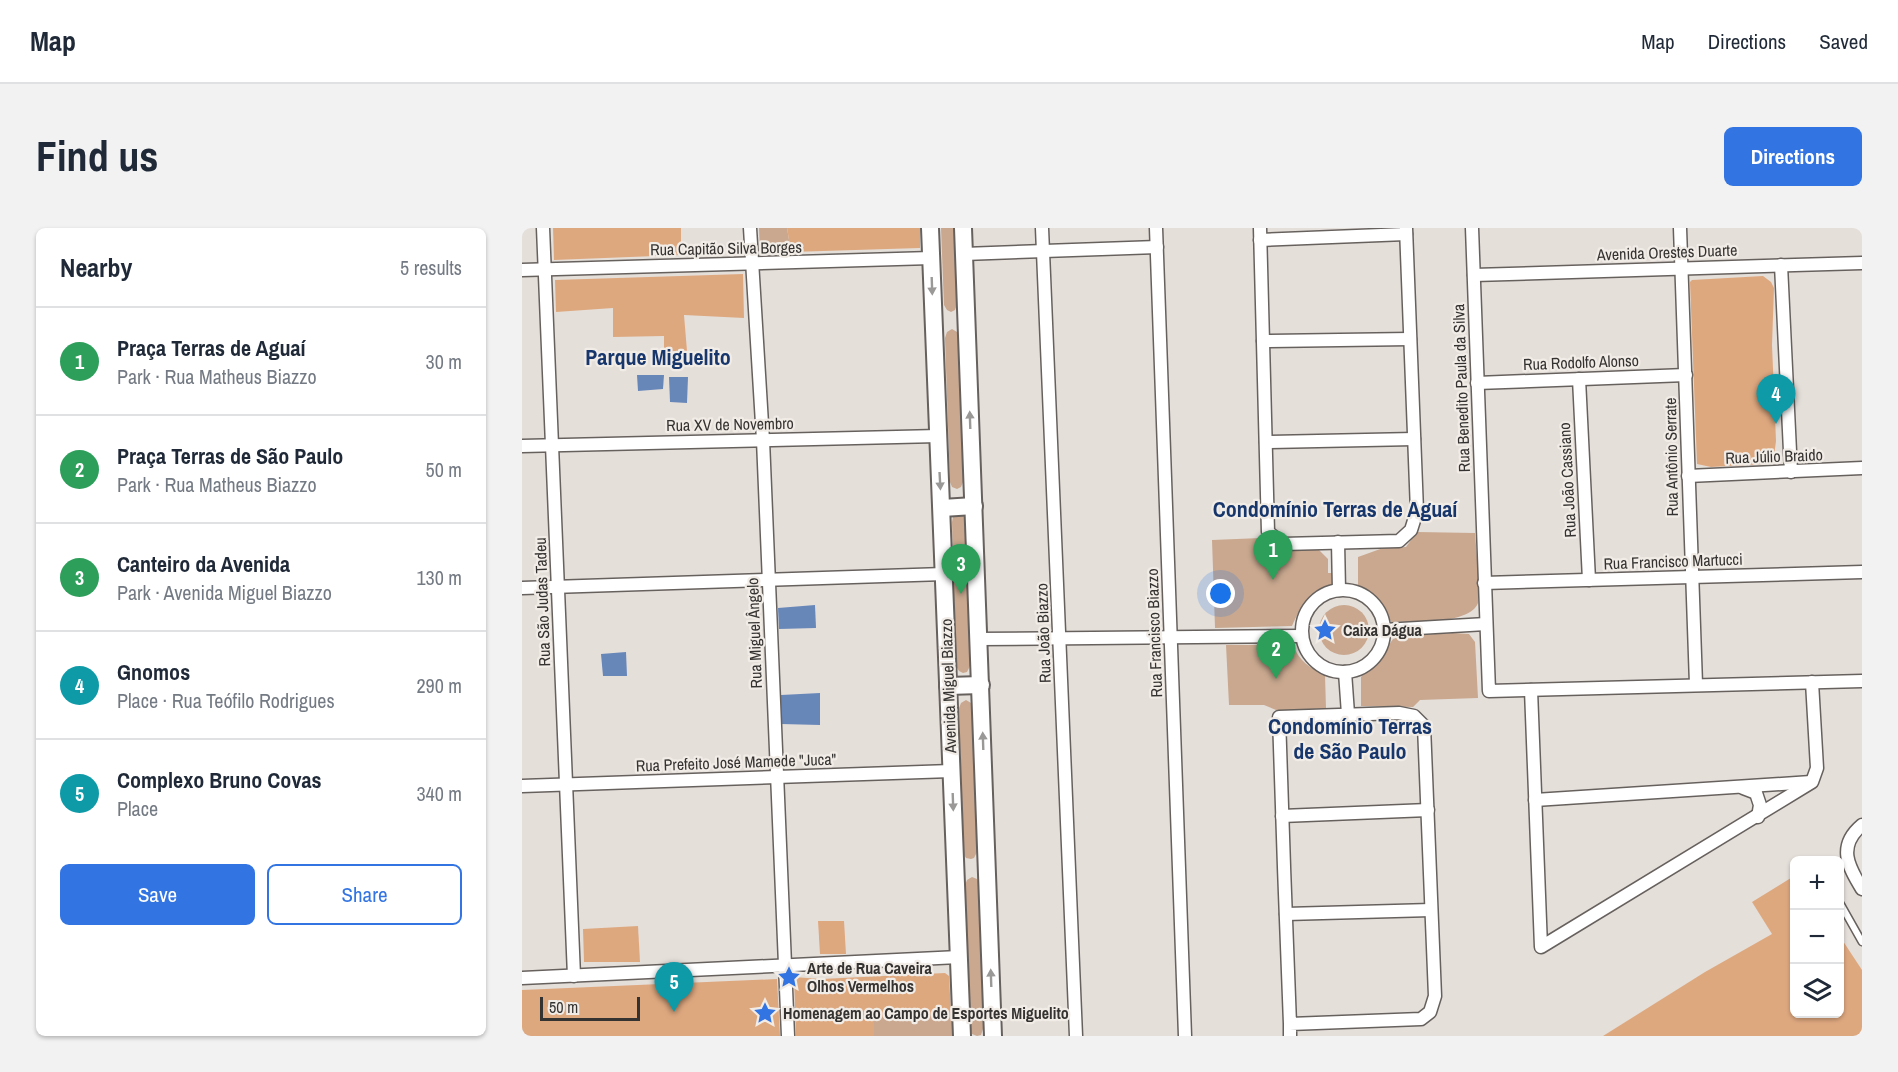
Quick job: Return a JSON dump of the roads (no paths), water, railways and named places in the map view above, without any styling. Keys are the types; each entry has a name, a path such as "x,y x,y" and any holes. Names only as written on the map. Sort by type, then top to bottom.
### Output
{"street":[{"name":"Rua São Judas Tadeu","path":"543,228 574,976"},
{"name":"Rua Miguel Ângelo","path":"750,228 763,440 788,1036"},
{"name":"Avenida Miguel Biazzo","path":"930,228 962,1036"},
{"name":"Avenida Miguel Biazzo","path":"963,228 993,1036"},
{"name":"Rua João Biazzo","path":"1042,228 1076,1036"},
{"name":"Rua Francisco Biazzo","path":"1156,228 1185,1036"},
{"name":"Rua Benedito Paula da Silva","path":"1472,228 1489,692 1531,690"},
{"name":"Rua Antônio Serrate","path":"1680,228 1696,684"},
{"path":"1406,231 1417,512 1410,530 1399,541 1283,544 1268,532 1260,234 1406,231"},
{"path":"964,254 1157,246"},
{"name":"Rua Capitão Silva Borges","path":"522,270 931,258"},
{"name":"Avenida Orestes Duarte","path":"1474,275 1862,263"},
{"path":"1781,265 1791,472"},
{"path":"1263,340 1410,339"},
{"name":"Rua Rodolfo Alonso","path":"1477,382 1686,375"},
{"name":"Rua João Cassiano","path":"1579,379 1588,580"},
{"name":"Rua XV de Novembro","path":"522,446 938,436"},
{"path":"1266,442 1414,439"},
{"name":"Rua Júlio Braido","path":"1688,476 1862,468"},
{"path":"942,508 974,506"},
{"path":"1338,543 1339,590"},
{"name":"Rua Francisco Martucci","path":"1484,583 1862,572"},
{"path":"522,588 944,574"},
{"path":"1339,590 1356,592 1370,600 1380,614 1384,630 1382,645 1373,659 1361,668 1345,672 1330,670 1316,663 1306,651 1301,636 1303,619 1311,605 1323,594 1339,590"},
{"path":"1384,630 1486,624"},
{"path":"979,639 1301,636"},
{"path":"1345,672 1348,714"},
{"path":"1812,682 1817,768 1812,782 1758,817 1541,947 1531,690 1696,684 1862,681"},
{"path":"948,686 981,685"},
{"path":"1399,713 1414,716 1424,726 1435,996 1430,1012 1420,1019 1290,1030 1279,717 1348,714 1399,713"},
{"name":"Rua Prefeito José Mamede \"Juca\"","path":"522,786 951,771"},
{"path":"1535,800 1812,782"},
{"path":"1736,786 1756,793 1760,805 1758,817"},
{"path":"1282,816 1428,810"},
{"path":"1862,825 1851,838 1847,856 1850,867 1862,889"},
{"path":"1286,914 1431,910"},
{"path":"522,978 959,957"}],"lane":[{"path":"1843,910 1862,942"}],"water":[{"path":"637,375 664,375 663,389 638,391"},
{"path":"669,377 688,377 687,403 670,402"},
{"path":"815,605 816,628 779,629 778,608"},
{"path":"626,652 627,676 603,676 601,654"},
{"path":"820,693 820,725 781,724 781,695"}],"place":[{"name":"Gnomos","path":"1776,424"},
{"name":"Praça Terras de Aguaí","path":"1273,580"},
{"name":"Canteiro da Avenida","path":"961,594"},
{"name":"Caixa Dágua","path":"1325,630"},
{"name":"Praça Terras de São Paulo","path":"1276,679"},
{"name":"Arte de Rua Caveira Olhos Vermelhos","path":"789,977"},
{"name":"Complexo Bruno Covas","path":"674,1012"},
{"name":"Homenagem ao Campo de Esportes Miguelito","path":"765,1013"}],"district":[{"name":"Parque Miguelito","path":"658,357"},
{"name":"Condomínio Terras de Aguaí","path":"1335,509"},
{"name":"Condomínio Terras de São Paulo","path":"1350,738"}]}
